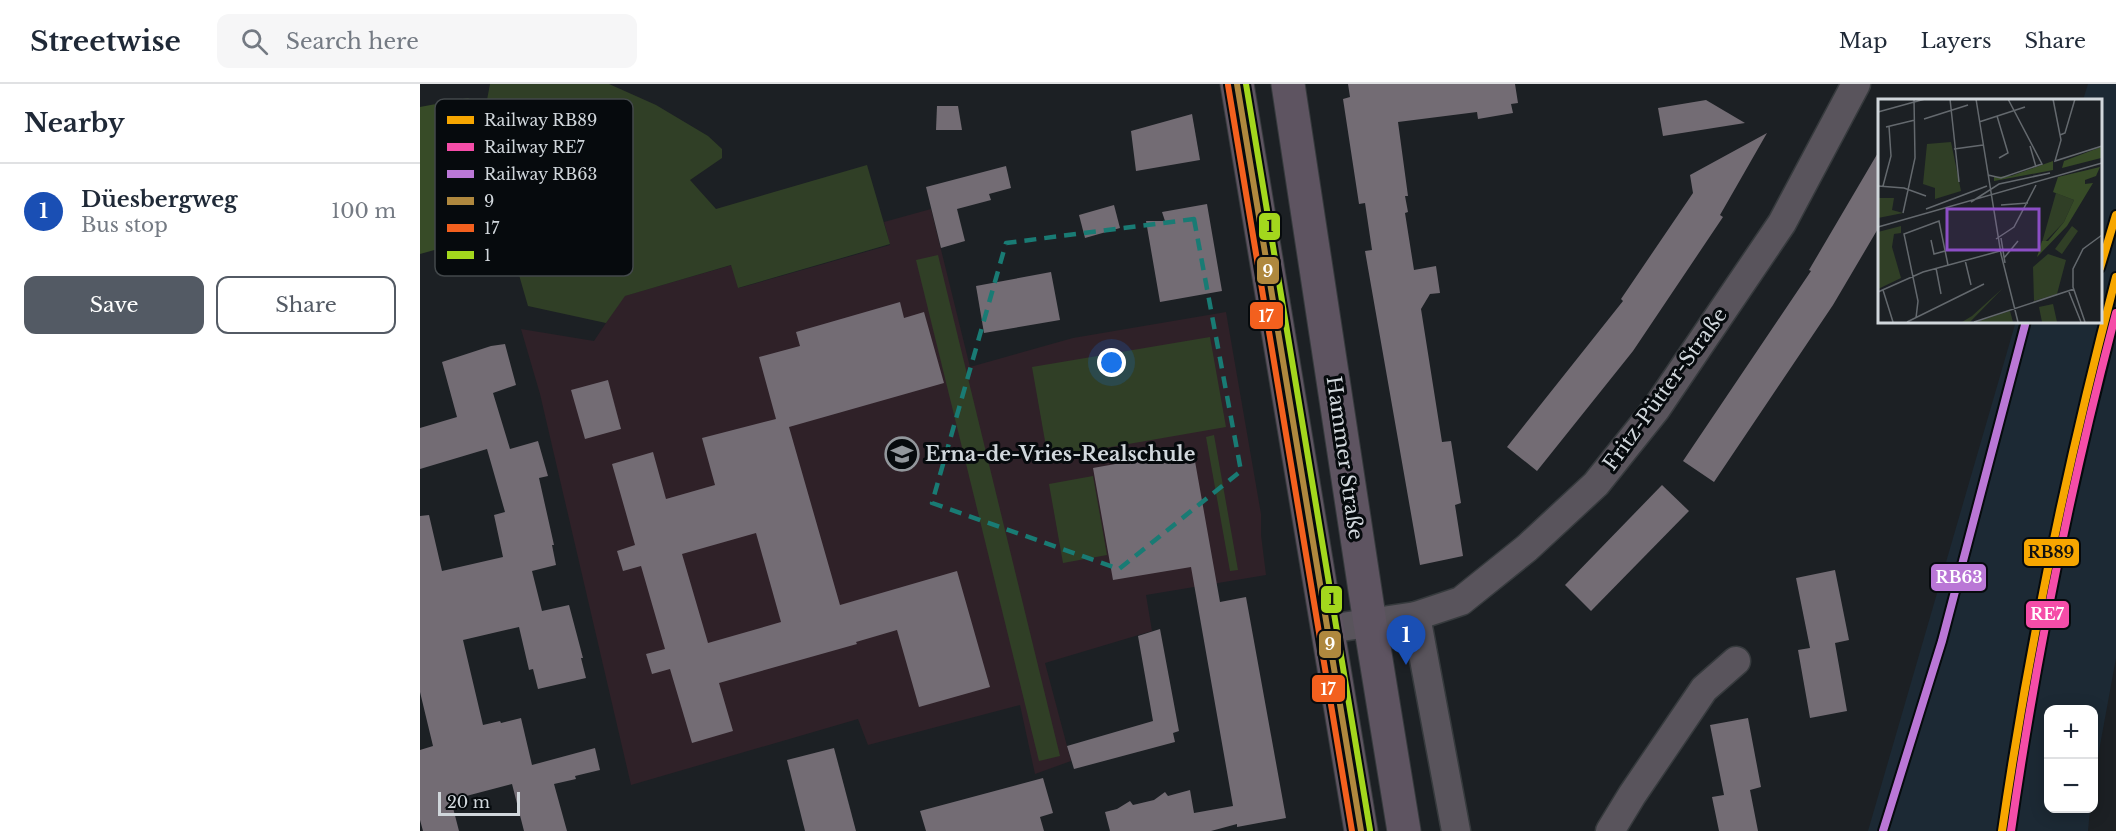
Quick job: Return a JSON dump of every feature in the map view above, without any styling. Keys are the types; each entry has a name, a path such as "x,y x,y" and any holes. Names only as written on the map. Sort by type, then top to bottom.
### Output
{"main road":[{"path":"1237,84 1361,831"},
{"name":"Hammer Straße","path":"1288,84 1404,831"}],"street":[{"name":"Fritz-Pütter-Straße","path":"1328,629 1416,616 1461,601 1527,548 1596,484 1656,409 1782,223 1856,84"},
{"path":"1416,616 1456,831"},
{"path":"1610,831 1704,689 1736,661"}],"highlighted area":[{"path":"1194,219 1241,471 1119,569 932,503 1006,243"}],"shaded area":[{"path":"2088,84 2116,84 2116,658 2098,756 2098,705 2044,705 2044,813 2090,813 2088,831 1868,831 2016,322 2101,322 2101,99 2083,99"},
{"name":"Erna-de-Vries-Realschule","path":"931,209 970,367 1073,338 1226,312 1261,514 1266,575 1146,595 1152,631 1045,663 1071,761 1035,774 1020,705 868,745 858,719 631,785 540,394 521,329 594,341 624,296 732,265 739,288 890,245 884,222"}],"green space":[{"path":"490,84 609,84 656,105 708,136 722,149 722,158 690,180 716,209 867,165 890,244 738,288 731,265 625,296 606,323 528,306 519,276 633,276 633,99 487,99"},
{"path":"435,104 435,250 420,254 420,107"},
{"path":"938,255 1060,756 1039,761 916,260"},
{"path":"1210,337 1226,427 1048,458 1032,367"},
{"path":"1214,435 1238,570 1230,571 1206,437"},
{"path":"1093,476 1107,555 1063,563 1049,484"}],"building":[{"path":"1348,84 1515,84 1518,103 1511,104 1513,113 1478,119 1477,112 1398,122 1408,196 1405,196 1408,212 1405,213 1414,270 1436,266 1440,293 1430,294 1421,309 1442,442 1451,441 1461,503 1455,505 1463,556 1420,565 1365,251 1372,250 1365,203 1359,204 1343,99 1350,97"},
{"path":"1706,100 1745,123 1663,136 1658,108"},
{"path":"937,106 958,106 962,130 936,130"},
{"path":"1192,114 1200,160 1136,171 1131,131"},
{"path":"1767,133 1720,215 1723,217 1633,351 1537,471 1507,447 1623,301 1621,299 1693,193 1690,175"},
{"path":"1878,153 1878,229 1833,305 1714,482 1683,461 1811,271 1809,270"},
{"path":"1006,166 1011,188 989,194 991,200 957,209 965,241 941,248 926,187"},
{"path":"1207,204 1222,291 1160,302 1146,221 1165,221 1162,212"},
{"path":"1114,205 1120,228 1085,238 1079,215"},
{"path":"1051,272 1060,320 984,333 976,286"},
{"path":"900,302 904,318 924,312 944,383 789,427 840,605 957,571 990,687 919,707 897,630 856,642 857,644 719,683 733,731 692,743 670,669 652,674 646,654 665,649 641,566 623,571 617,551 635,545 612,464 653,452 666,499 715,485 702,438 776,419 759,357 800,346 796,332","holes":["756,533 781,622 708,643 682,554"]},
{"path":"505,344 516,385 493,393 510,449 538,441 548,476 539,478 554,545 552,545 556,565 532,571 542,611 569,605 586,678 538,689 533,669 529,670 519,627 463,640 483,725 521,718 532,765 595,748 600,770 554,784 567,831 524,831 512,784 451,800 459,831 423,831 420,820 420,750 433,746 420,692 420,516 429,515 442,571 503,557 494,515 505,512 487,449 420,469 420,428 457,417 442,362 491,346"},
{"path":"608,380 621,429 585,439 571,390"},
{"path":"1193,450 1220,602 1246,597 1286,818 1237,827 1237,824 1211,831 1110,831 1105,812 1117,809 1130,801 1133,805 1154,800 1165,792 1168,796 1190,790 1194,813 1233,806 1191,567 1113,580 1093,468"},
{"path":"1662,485 1689,511 1591,611 1565,585"},
{"path":"1835,570 1849,640 1835,643 1847,711 1810,718 1798,650 1810,648 1796,578"},
{"path":"1160,629 1179,731 1173,733 1175,742 1074,769 1067,746 1153,721 1138,636"},
{"path":"1748,718 1761,787 1750,790 1758,831 1719,831 1712,797 1724,795 1710,725"},
{"path":"834,748 856,831 805,831 787,760"},
{"path":"1043,778 1053,813 1040,817 1044,831 926,831 920,811"}],"rail line":[{"name":"RB89","path":"2101,265 2116,215"},
{"name":"RB89","path":"2002,831 2024,691 2051,552 2116,277"},
{"name":"RE7","path":"2011,831 2056,570 2084,441 2116,313"},
{"name":"RB63","path":"1883,831 1942,641 2026,322"}],"transit line":[{"name":"9","path":"1237,84 1361,831"},
{"name":"1","path":"1246,84 1370,830"},
{"name":"17","path":"1228,85 1352,831"}],"place":[{"name":"Erna-de-Vries-Realschule","path":"902,454"},
{"name":"Düesbergweg","path":"1406,665"}]}
